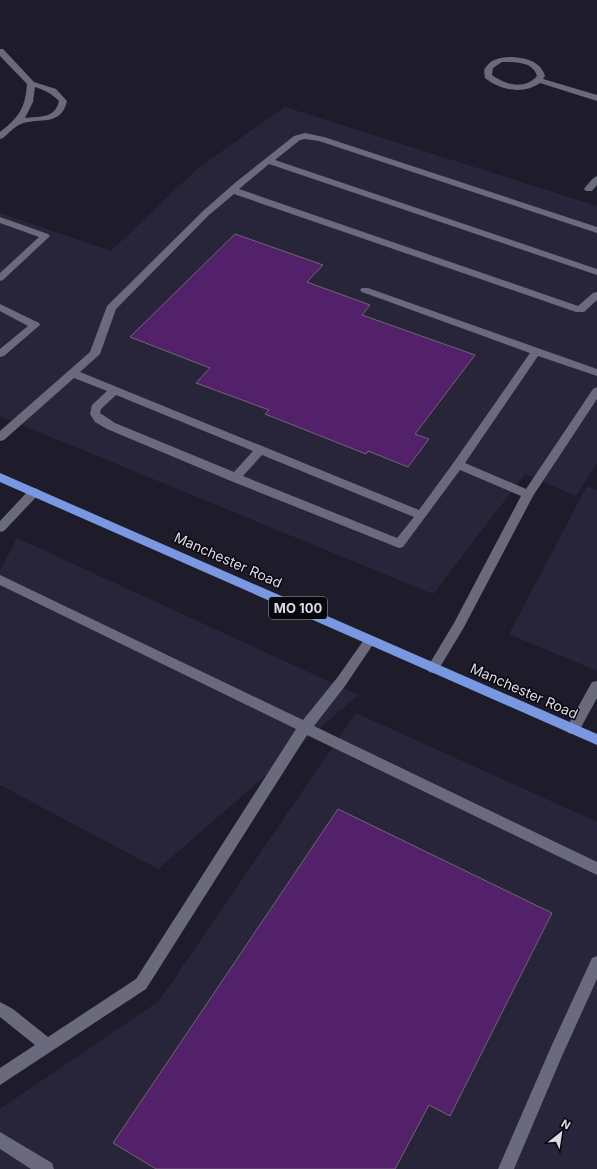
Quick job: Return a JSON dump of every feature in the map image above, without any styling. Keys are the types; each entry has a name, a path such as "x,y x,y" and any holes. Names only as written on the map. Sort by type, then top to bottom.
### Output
{"highway":[{"name":"Manchester Road","path":"0,476 597,740"}],"street":[{"path":"0,50 31,84 45,87 57,92 63,101 61,110 55,116 17,122"},
{"path":"539,80 540,72 537,67 517,60 501,60 490,66 488,71 488,76 493,80 508,86 526,86 539,80 597,98"},
{"path":"0,136 22,118 30,102 31,84"},
{"path":"0,437 94,354 111,308 206,213 232,190 297,138 305,136 321,139 597,230"},
{"path":"268,161 597,272"},
{"path":"589,190 597,179"},
{"path":"232,190 580,310 597,294"},
{"path":"0,220 45,236 0,278"},
{"path":"366,290 597,373"},
{"path":"0,307 35,325 0,354"},
{"path":"114,390 96,408 95,414 99,419 111,426 399,544 458,465 536,351"},
{"path":"72,373 421,515"},
{"path":"434,668 459,626 528,494 597,391"},
{"path":"236,478 261,449"},
{"path":"458,465 528,494"},
{"path":"0,528 34,492"},
{"path":"0,580 597,869"},
{"path":"0,1077 141,984 305,727 341,682 370,640"},
{"path":"573,729 597,686"},
{"path":"506,1169 556,1052 597,963"},
{"path":"0,1009 47,1046"},
{"path":"0,1140 46,1169"}],"shaded area":[{"path":"285,107 597,206 597,463 576,496 525,474 433,594 0,416 0,213 111,251 198,168"},
{"path":"587,486 597,490 597,671 509,634"},
{"path":"17,538 358,695 158,869 0,785 0,571"},
{"path":"356,713 597,822 597,1169 0,1169 0,1109 159,1001"}],"building":[{"path":"235,234 323,265 307,282 370,305 362,315 475,355 415,434 429,439 408,467 368,451 366,454 265,414 269,410 196,383 210,368 130,337"},
{"path":"338,809 552,913 450,1116 429,1105 395,1169 156,1169 113,1143"}]}
